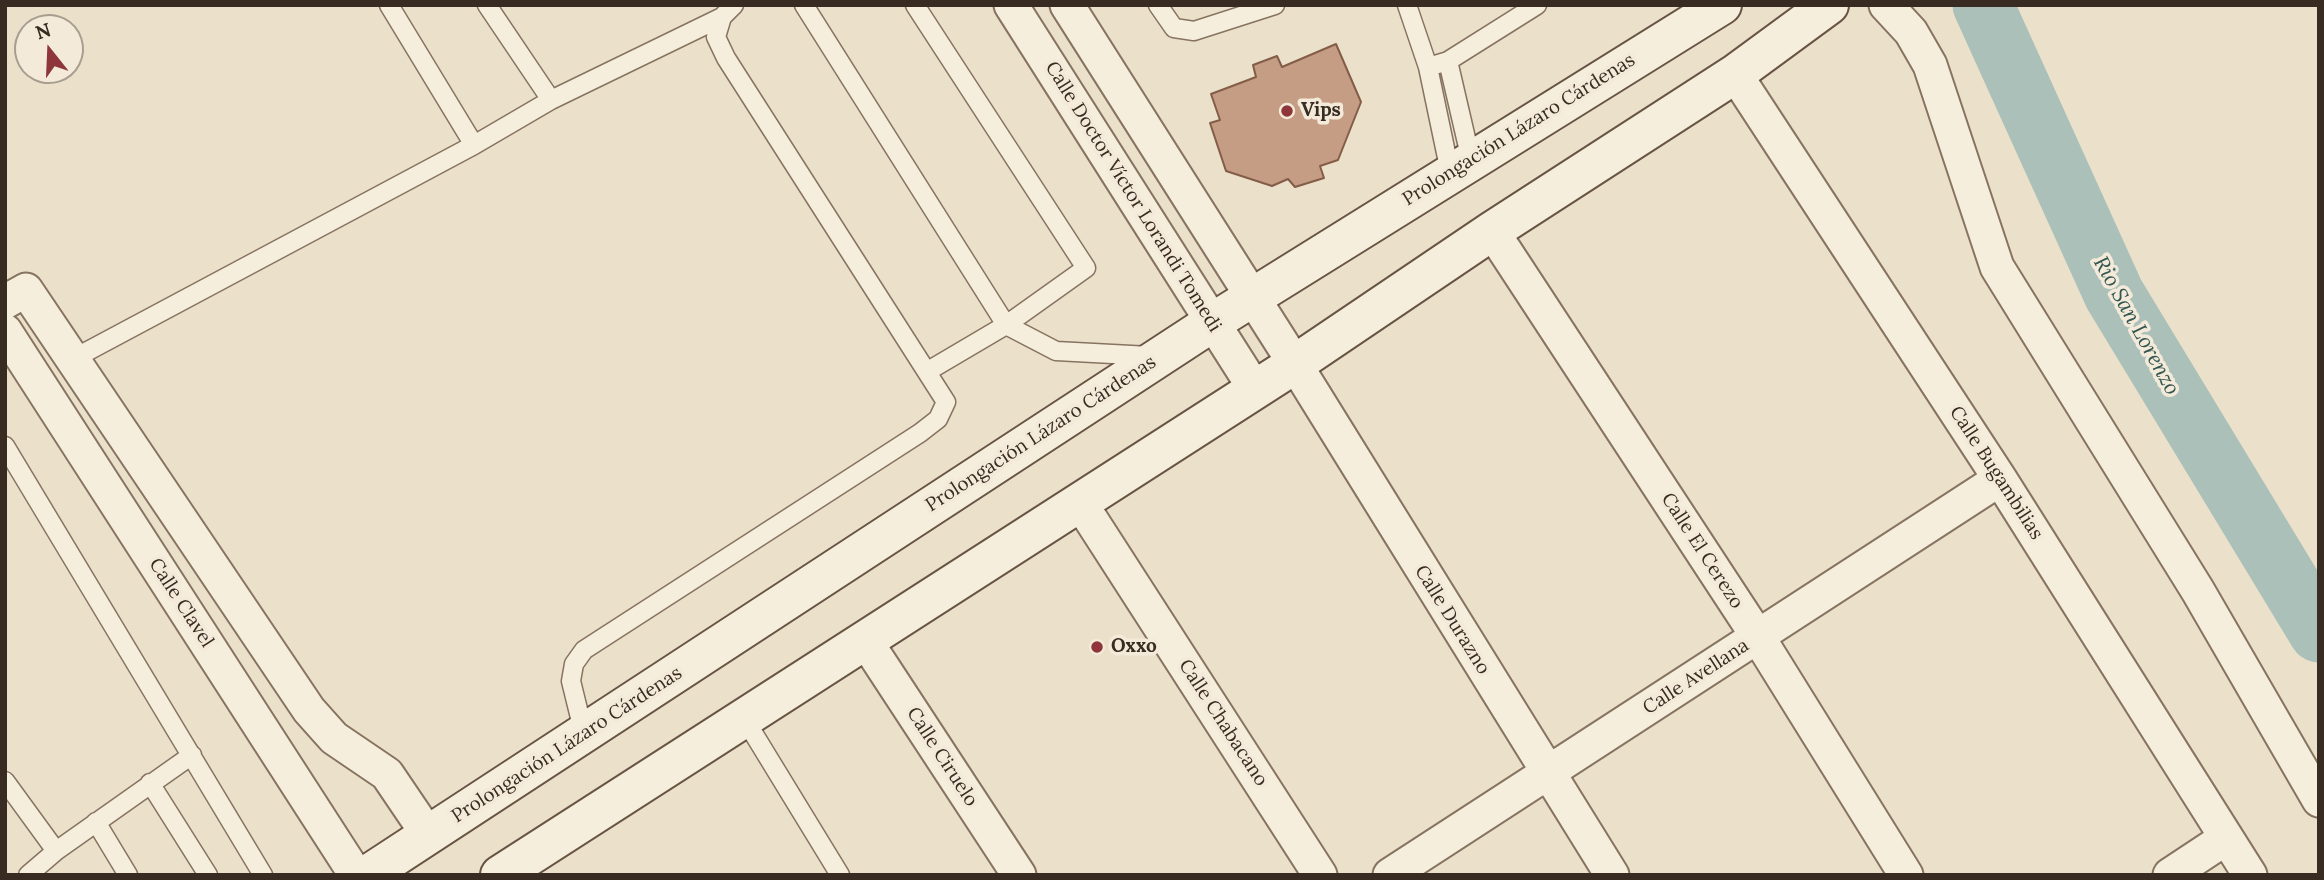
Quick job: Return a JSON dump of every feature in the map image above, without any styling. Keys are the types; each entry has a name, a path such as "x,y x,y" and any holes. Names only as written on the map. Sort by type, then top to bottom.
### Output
{"main road":[{"name":"Prolongación Lázaro Cárdenas","path":"366,875 1160,356 1460,166 1722,5"},
{"path":"500,875 1295,364 1492,231 1735,74 1829,5"}],"street":[{"name":"Calle Doctor Víctor Lorandi Tomedi","path":"1012,5 1255,389"},
{"path":"1067,5 1295,364"},
{"path":"1886,5 1911,32 1930,65 1997,267 2198,591 2319,800"},
{"name":"Calle Bugambilias","path":"1735,74 2000,479 2250,875"},
{"name":"Calle El Cerezo","path":"1492,231 1758,637 1906,875"},
{"path":"5,302 26,290 309,710 334,738 387,774 429,836"},
{"name":"Calle Clavel","path":"5,331 356,875"},
{"name":"Calle Durazno","path":"1295,364 1546,774 1612,875"},
{"name":"Calle Avellana","path":"1390,875 2000,479"},
{"name":"Calle Chabacano","path":"1080,501 1320,875"},
{"name":"Calle Ciruelo","path":"864,640 1019,875"},
{"path":"2170,875 2226,838"}],"lane":[{"path":"389,5 474,145"},
{"path":"488,5 551,100"},
{"path":"804,5 1006,325 1056,352 1160,356"},
{"path":"915,5 1086,268 1006,325 928,370"},
{"path":"1158,5 1174,28 1194,31 1275,5"},
{"path":"1408,5 1460,166"},
{"path":"1428,67 1448,61 1537,5"},
{"path":"71,360 474,145 551,100 728,11"},
{"path":"584,734 571,681 574,664 584,650 938,419 946,402 726,58 716,37 728,11"},
{"path":"1448,61 1460,166"},
{"path":"5,446 263,875"},
{"path":"744,718 841,875"},
{"path":"28,875 96,821 192,755"},
{"path":"5,781 56,851"},
{"path":"150,783 208,875"},
{"path":"96,821 128,875"}],"building":[{"name":"Vips","path":"1336,44 1361,102 1338,160 1320,166 1324,178 1295,187 1288,179 1272,186 1226,171 1210,123 1220,120 1211,94 1256,77 1253,65 1277,56 1282,67"}],"waterway":[{"name":"Rio San Lorenzo","path":"1983,5 2114,294 2319,632"}],"place":[{"name":"Vips","path":"1287,111"},
{"name":"Oxxo","path":"1097,647"}]}
